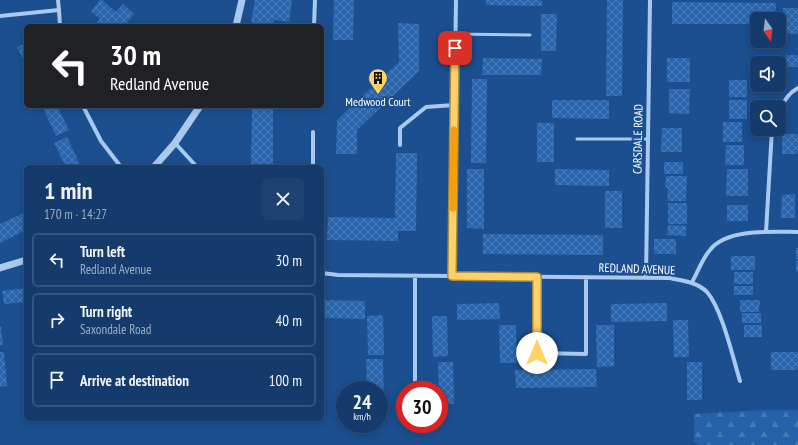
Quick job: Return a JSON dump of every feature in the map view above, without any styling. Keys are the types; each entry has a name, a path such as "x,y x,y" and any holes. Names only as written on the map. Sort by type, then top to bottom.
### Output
{"street":[{"path":"58,0 60,24"},
{"path":"236,24 242,0"},
{"path":"314,24 315,0"},
{"path":"452,276 456,0"},
{"name":"CARSDALE ROAD","path":"646,278 650,0"},
{"path":"0,16 59,10"},
{"path":"785,100 792,92 798,88"},
{"path":"400,145 400,128 426,107 454,105"},
{"path":"84,108 101,141 119,165"},
{"path":"156,165 175,143 199,108"},
{"path":"313,132 313,165"},
{"path":"766,232 772,136"},
{"path":"175,143 195,165"},
{"path":"692,282 710,250 718,242 733,236 766,232 798,232"},
{"path":"0,268 24,261"},
{"name":"REDLAND AVENUE","path":"324,273 338,275 670,278 692,282 706,291 719,312 740,382"},
{"path":"414,381 415,276"},
{"name":"REDLAND AVENUE","path":"537,277 537,353 586,354 586,277"}],"lane":[{"path":"455,34 530,35"},
{"path":"577,139 648,139"}],"green space":[{"path":"763,410 798,410 798,445 699,445 694,442 694,414"}],"building":[{"path":"100,0 102,0 116,12 123,4 134,14 126,24 96,24 100,19 91,11"},
{"path":"255,0 292,0 289,22 274,20 273,24 262,24 251,22"},
{"path":"334,0 354,0 353,40 333,40"},
{"path":"486,0 542,0 542,6 486,5"},
{"path":"607,0 623,0 622,96 606,96"},
{"path":"672,2 776,3 775,12 750,12 750,24 672,24"},
{"path":"783,8 798,8 798,34 786,33 786,12 783,12"},
{"path":"541,14 557,14 556,51 541,51"},
{"name":"Medwood Court","path":"398,23 419,24 419,71 357,130 357,154 336,154 337,120 399,62"},
{"path":"24,44 24,61 17,47"},
{"path":"798,55 798,67 786,67 786,56"},
{"path":"483,58 542,59 541,75 482,75"},
{"path":"667,58 690,58 690,82 667,82"},
{"path":"472,79 487,79 486,163 471,163"},
{"path":"729,80 747,80 747,97 729,97"},
{"path":"669,89 690,89 689,114 669,113"},
{"path":"552,100 609,100 609,119 552,118"},
{"path":"729,100 747,100 747,119 729,119"},
{"path":"43,108 58,108 69,130 56,136"},
{"path":"252,108 273,108 273,165 251,165"},
{"path":"723,122 742,122 742,142 723,142"},
{"path":"537,123 554,123 554,162 537,162"},
{"path":"662,128 682,128 682,152 661,152"},
{"path":"786,134 798,134 798,154 782,154 782,136 786,136"},
{"path":"67,137 80,165 65,165 54,143"},
{"path":"726,145 744,145 744,165 725,165"},
{"path":"396,153 417,153 416,231 398,231 398,241 327,240 328,217 395,218"},
{"path":"664,162 683,162 683,174 664,174"},
{"path":"467,169 484,169 484,229 467,228"},
{"path":"555,169 609,170 609,186 555,185"},
{"path":"727,169 748,169 748,196 726,196"},
{"path":"666,176 687,176 686,201 667,201 668,188 665,188"},
{"path":"605,191 622,191 622,228 605,228"},
{"path":"795,194 795,218 781,218 782,195"},
{"path":"668,203 687,203 687,224 668,224"},
{"path":"727,205 748,205 748,221 727,221"},
{"path":"24,213 24,231 0,243 0,224"},
{"path":"668,225 686,226 686,236 667,235"},
{"path":"483,234 603,235 603,255 483,254"},
{"path":"654,239 676,239 676,254 654,254"},
{"path":"796,248 798,248 798,259 796,259"},
{"path":"731,256 755,256 755,270 731,270"},
{"path":"796,261 798,261 798,271 796,271"},
{"path":"734,272 753,272 753,284 734,284"},
{"path":"734,286 753,286 753,295 734,295"},
{"path":"24,288 24,302 4,304 2,291"},
{"path":"324,300 365,301 365,319 324,318"},
{"path":"740,300 760,300 759,312 740,312"},
{"path":"499,303 500,319 457,320 457,304"},
{"path":"667,303 667,321 611,322 611,304"},
{"path":"742,313 761,313 761,323 742,323"},
{"path":"383,315 384,355 368,355 367,316"},
{"path":"432,316 447,316 448,356 433,357"},
{"path":"673,320 688,320 689,357 674,357"},
{"path":"499,325 516,325 517,363 500,363"},
{"path":"596,325 614,325 614,366 597,367"},
{"path":"744,325 762,325 762,337 744,337"},
{"path":"1,327 3,345 0,345"},
{"path":"0,352 4,352 7,386 0,387"},
{"path":"771,352 798,352 798,370 771,370"},
{"path":"366,359 383,359 384,381 367,381"},
{"path":"438,362 453,362 454,404 448,404 448,381 438,381"},
{"path":"687,362 702,362 702,400 687,400"},
{"path":"596,369 597,387 516,388 515,370"}],"slow traffic":[{"path":"453,208 454,130"}],"place":[{"name":"Medwood Court","path":"378,95"}],"route":[{"path":"455,48 452,276 537,277 537,353"}]}
